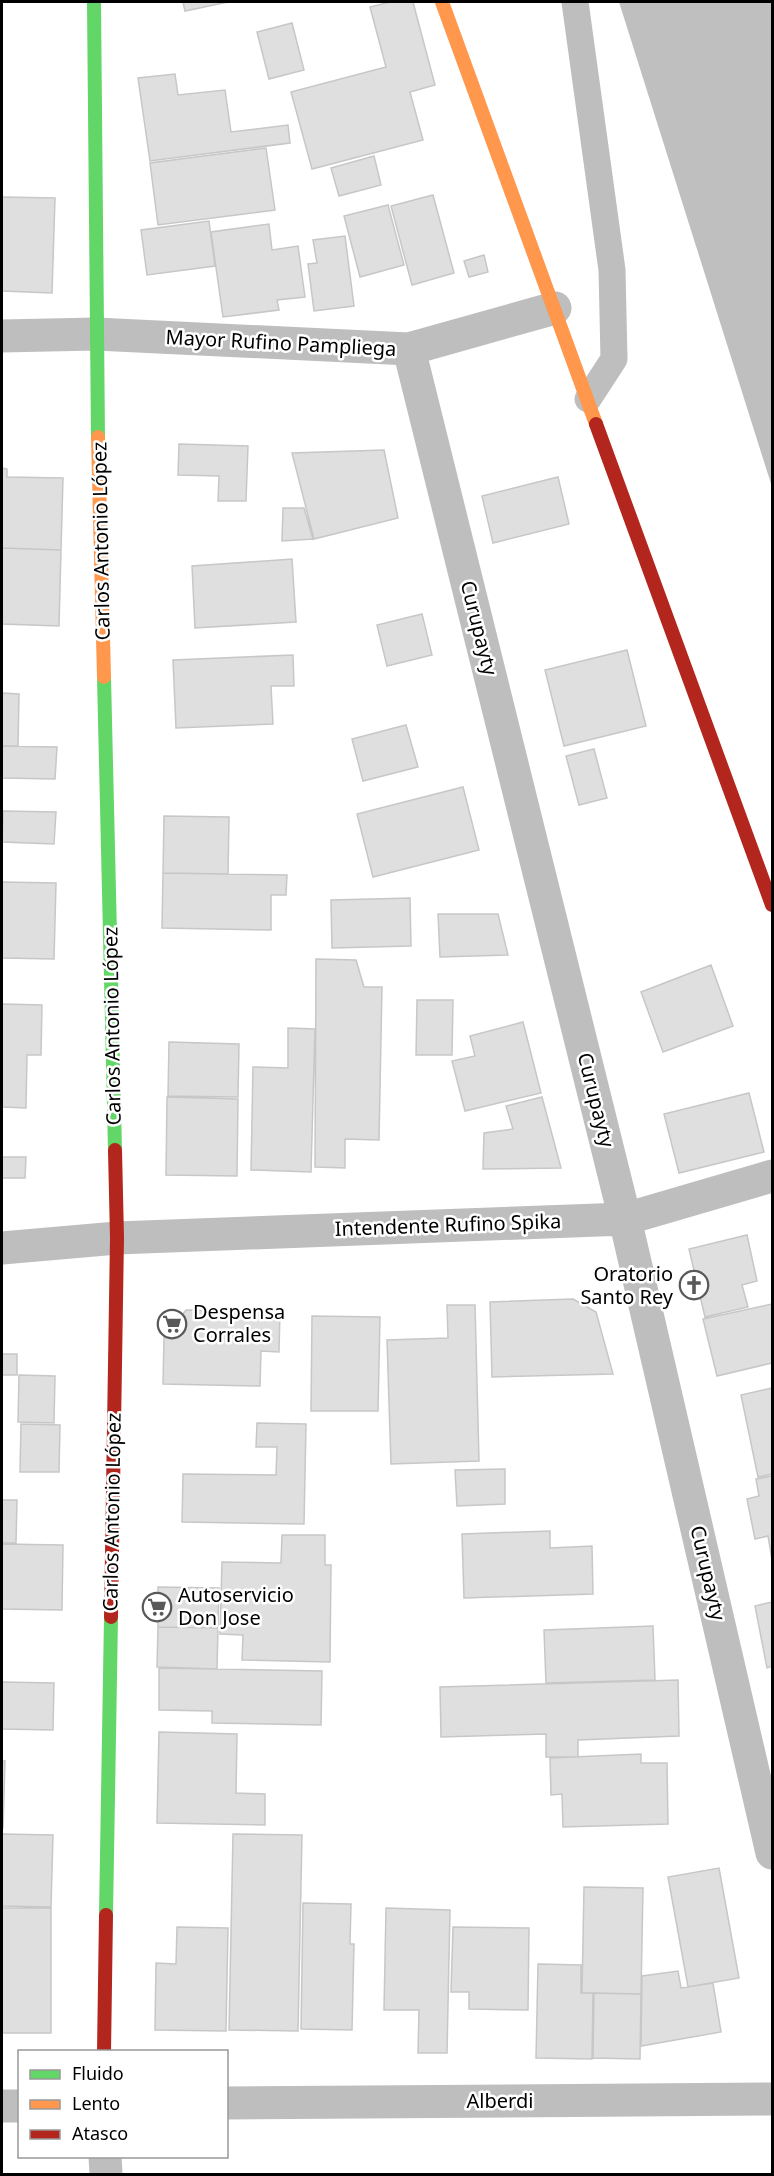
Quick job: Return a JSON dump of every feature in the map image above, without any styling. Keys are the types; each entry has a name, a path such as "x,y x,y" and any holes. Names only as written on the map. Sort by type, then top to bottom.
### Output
{"street":[{"name":"Carlos Antonio López","path":"94,2 96,334 117,1238 104,2050"},
{"path":"442,2 772,905"},
{"name":"Mayor Rufino Pampliega","path":"2,336 96,334 409,349 555,308"},
{"name":"Curupayty","path":"409,349 626,1219 772,1853"},
{"name":"Intendente Rufino Spika","path":"2,1248 117,1238 626,1219 772,1176"},
{"name":"Intendente Rufino Spika","path":"2,1231 117,1238"},
{"name":"Alberdi","path":"228,2103 772,2099"},
{"path":"2,2106 18,2106"},
{"path":"105,2158 106,2175"}],"lane":[{"path":"575,2 612,270 614,359 588,399"}],"shaded area":[{"path":"619,2 772,2 772,487"}],"building":[{"path":"183,2 228,2 185,11"},
{"path":"390,2 413,2 435,85 410,92 423,140 312,169 291,92 386,67 370,7"},
{"path":"292,23 304,70 269,79 257,32"},
{"path":"175,74 178,95 225,90 231,132 288,125 290,143 150,161 138,78"},
{"path":"266,148 275,210 158,225 150,163"},
{"path":"374,156 381,185 339,196 331,168"},
{"path":"433,195 454,273 412,285 391,206"},
{"path":"2,197 55,198 52,293 2,291"},
{"path":"388,205 404,265 360,277 344,216"},
{"path":"209,221 215,266 147,275 141,230"},
{"path":"269,224 272,250 298,246 305,297 277,300 279,310 223,317 211,232"},
{"path":"345,236 354,306 314,311 308,264 317,263 313,240"},
{"path":"484,255 488,272 469,277 464,261"},
{"path":"179,444 248,446 246,501 218,501 219,476 178,475"},
{"path":"384,450 398,518 314,539 292,453"},
{"path":"2,468 7,469 7,477 63,478 61,550 2,548"},
{"path":"558,477 569,524 493,543 482,496"},
{"path":"283,508 304,508 313,539 282,541"},
{"path":"2,548 61,550 59,626 2,624"},
{"path":"292,559 296,622 195,628 192,566"},
{"path":"422,614 432,655 387,666 377,625"},
{"path":"627,650 646,726 564,746 545,670"},
{"path":"293,655 294,686 271,686 273,724 176,728 173,660"},
{"path":"2,693 19,694 18,746 2,746"},
{"path":"406,725 418,767 363,781 352,739"},
{"path":"2,746 57,747 55,779 2,778"},
{"path":"594,749 607,798 579,805 566,756"},
{"path":"463,787 479,850 373,877 357,814"},
{"path":"3,811 56,812 54,844 2,842"},
{"path":"164,816 229,817 228,874 163,873"},
{"path":"163,873 287,875 286,895 271,895 271,930 162,928"},
{"path":"2,882 56,883 54,959 2,958"},
{"path":"410,898 411,946 332,948 331,900"},
{"path":"438,914 498,914 508,955 440,957"},
{"path":"316,959 356,960 364,987 382,987 379,1140 345,1139 345,1168 315,1167"},
{"path":"711,965 733,1026 663,1052 641,992"},
{"path":"417,1000 453,1000 452,1055 416,1055"},
{"path":"2,1004 42,1005 41,1055 27,1055 26,1108 2,1107"},
{"path":"523,1022 541,1093 465,1111 452,1061 475,1056 470,1036"},
{"path":"288,1028 315,1029 311,1172 251,1170 253,1067 288,1068"},
{"path":"169,1042 239,1044 238,1097 168,1096"},
{"path":"749,1093 764,1152 679,1173 664,1114"},
{"path":"167,1097 238,1099 237,1176 166,1175"},
{"path":"542,1097 561,1168 483,1169 484,1133 513,1129 506,1106"},
{"path":"2,1157 26,1157 25,1178 2,1178"},
{"path":"747,1235 757,1281 742,1285 748,1307 705,1317 689,1249"},
{"path":"573,1299 596,1312 613,1374 492,1377 490,1302"},
{"path":"772,1304 772,1363 717,1376 703,1319"},
{"path":"447,1305 475,1305 479,1461 391,1464 387,1340 448,1338"},
{"path":"186,1310 280,1311 279,1352 261,1351 260,1386 163,1384 164,1338"},
{"path":"312,1316 380,1317 378,1411 311,1411"},
{"path":"2,1354 17,1354 17,1375 2,1375"},
{"path":"19,1375 55,1376 54,1423 18,1422"},
{"path":"772,1388 772,1474 758,1477 741,1395"},
{"path":"257,1423 306,1424 304,1524 182,1522 183,1474 276,1475 277,1447 256,1447"},
{"path":"21,1424 60,1425 59,1472 20,1472"},
{"path":"505,1469 505,1504 457,1506 455,1470"},
{"path":"772,1476 772,1560 768,1536 755,1539 747,1499 759,1496 756,1479"},
{"path":"2,1500 17,1500 16,1543 2,1543"},
{"path":"550,1531 550,1548 592,1546 593,1594 464,1598 462,1534"},
{"path":"282,1535 325,1535 325,1565 331,1565 330,1662 242,1660 243,1635 220,1634 222,1562 281,1563"},
{"path":"2,1544 63,1545 62,1610 2,1609"},
{"path":"158,1587 219,1588 218,1628 158,1627"},
{"path":"772,1602 772,1666 767,1668 755,1606"},
{"path":"653,1626 655,1680 546,1683 544,1630"},
{"path":"158,1627 218,1628 217,1669 157,1667"},
{"path":"159,1668 322,1671 321,1725 212,1723 212,1711 159,1710"},
{"path":"678,1680 679,1736 578,1740 578,1757 546,1757 546,1734 441,1737 440,1687"},
{"path":"2,1682 54,1683 53,1730 2,1729"},
{"path":"159,1732 237,1734 236,1793 265,1794 265,1825 157,1823"},
{"path":"641,1754 641,1763 667,1763 668,1824 563,1827 562,1794 551,1795 550,1758"},
{"path":"2,1761 5,1761 3,1828 2,1828"},
{"path":"2,1834 53,1835 51,1907 2,1906"},
{"path":"233,1834 302,1835 298,2031 229,2030"},
{"path":"719,1868 739,1978 688,1987 668,1877"},
{"path":"584,1887 643,1888 641,1994 582,1993"},
{"path":"303,1903 351,1904 350,1944 354,1944 352,2030 301,2029"},
{"path":"2,1908 51,1908 51,2033 2,2033"},
{"path":"386,1908 450,1910 447,2053 418,2053 419,2010 384,2010"},
{"path":"177,1927 228,1928 226,2031 155,2030 156,1963 176,1964"},
{"path":"453,1927 529,1928 528,2010 469,2009 469,1992 451,1992"},
{"path":"538,1964 581,1965 581,1993 593,1993 592,2059 536,2058"},
{"path":"678,1971 681,1988 713,1983 721,2032 641,2046 642,1976"},
{"path":"594,1993 641,1994 640,2059 593,2058"}],"traffic: fast":[{"path":"94,2 98,437"},
{"path":"104,677 115,1150"},
{"path":"106,1915 111,1617"}],"traffic: slow":[{"path":"442,2 596,424"},
{"path":"98,437 104,677"}],"traffic: jam":[{"path":"596,424 772,905"},
{"path":"111,1617 117,1238 115,1150"},
{"path":"104,2050 106,1915"}],"place":[{"name":"Oratorio Santo Rey","path":"694,1285"},
{"name":"Despensa Corrales","path":"172,1324"},
{"name":"Autoservicio Don Jose","path":"157,1607"}]}
